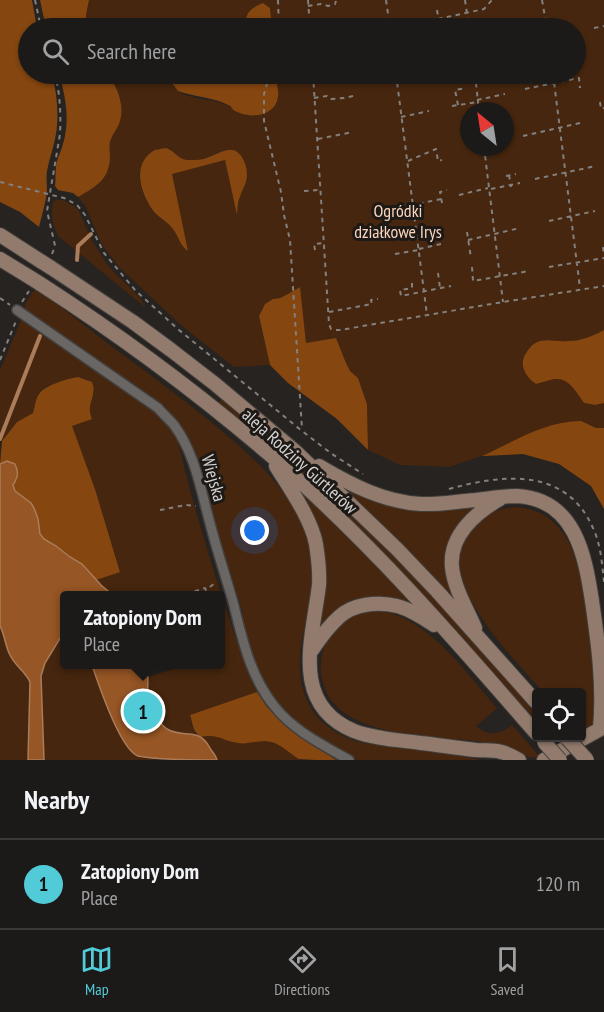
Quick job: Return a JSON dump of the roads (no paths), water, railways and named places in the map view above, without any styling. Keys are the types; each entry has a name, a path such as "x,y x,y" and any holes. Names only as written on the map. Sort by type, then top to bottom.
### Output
{"main road":[{"name":"aleja Rodziny Gürtlerów","path":"0,235 133,322 215,384 295,451 397,549 532,696"},
{"name":"aleja Rodziny Gürtlerów","path":"0,259 33,284 131,346 269,454 361,540 451,636 532,729"},
{"path":"295,451 336,476 366,491 394,501 443,504 516,496 531,498 543,502 559,513 571,526 584,556 589,578 604,682 602,727 544,760"},
{"path":"269,454 307,520 315,540 319,582 309,670 314,691 328,714 353,730 374,736 477,750 501,751 519,760"},
{"path":"480,638 455,580 452,551 459,533 470,521 490,504 503,497"},
{"path":"310,651 340,616 357,607 375,604 399,606 451,636"},
{"name":"aleja Rodziny Gürtlerów","path":"544,742 560,760"},
{"path":"571,742 587,760"},
{"path":"477,750 492,760"}],"street":[{"name":"Wiejska","path":"17,310 158,408 173,424 194,464 243,642 250,664 262,687 276,709 320,744 349,760"}],"waterway":[{"path":"77,260 78,246 91,234"},
{"path":"0,439 40,336"}],"place":[{"name":"Zatopiony Dom","path":"143,711"}],"park label":[{"name":"Ogródki działkowe Irys","path":"398,220"}]}
